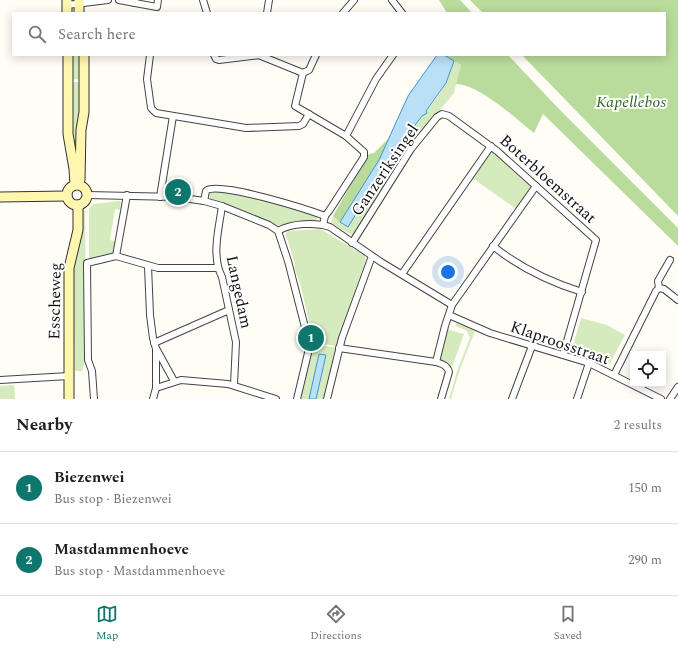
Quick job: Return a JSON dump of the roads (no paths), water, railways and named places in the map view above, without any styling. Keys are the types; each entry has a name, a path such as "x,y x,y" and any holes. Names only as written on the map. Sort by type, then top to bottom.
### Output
{"street":[{"path":"67,6 79,6 108,0"},
{"path":"119,0 135,1 156,10 158,0"},
{"path":"203,0 207,11"},
{"path":"267,12 269,0"},
{"path":"345,12 354,0"},
{"path":"392,0 401,12"},
{"path":"68,56 68,134 78,186"},
{"path":"78,186 81,130 84,112 84,56"},
{"path":"150,56 147,79 151,108 156,113 255,128 299,126 303,124 308,114"},
{"path":"214,56 216,59 219,60 261,56 303,73"},
{"path":"316,56 309,70 303,73 294,103 297,108 346,136 362,148 364,152 364,157 325,216 323,225"},
{"path":"346,136 376,80 392,56"},
{"name":"Boterbloemstraat","path":"442,114 449,116 491,146 596,240 563,355"},
{"name":"Ganzeriksingel","path":"352,243 411,149 437,117 442,114"},
{"path":"160,197 173,116"},
{"path":"402,274 491,146"},
{"path":"78,186 84,188 87,195 83,202 78,205 71,202 68,196 68,191 78,186"},
{"path":"436,362 452,305 536,186"},
{"path":"204,201 206,191 213,188 252,194 325,216"},
{"path":"87,195 127,195 204,201 222,206 268,225 278,231 300,305 309,344 298,399"},
{"path":"127,195 116,256 158,268 217,268"},
{"path":"0,197 68,196"},
{"name":"Esscheweg","path":"69,399 69,268 78,230 78,205"},
{"name":"Langedam","path":"222,206 216,245 217,268 222,277 236,342 234,385"},
{"path":"278,231 289,226 323,225 452,305"},
{"path":"493,246 512,260 560,286 582,292"},
{"name":"Esscheweg","path":"94,399 92,371 88,360 87,263 116,256"},
{"path":"327,399 339,348 372,256"},
{"path":"659,288 658,281 670,260"},
{"path":"148,266 150,315 155,346 156,388 153,399"},
{"path":"659,288 664,289 678,300"},
{"path":"614,375 656,290 659,288"},
{"path":"155,346 230,310"},
{"name":"Klaproosstraat","path":"449,315 490,333 589,363 661,399"},
{"path":"155,346 174,381"},
{"path":"512,399 532,346"},
{"path":"339,348 436,362 444,365 448,368 449,372 441,399"},
{"path":"577,399 589,363"},
{"path":"0,380 69,376"},
{"path":"156,388 181,380 234,385 276,399"},
{"path":"670,399 678,387"}],"water":[{"path":"436,56 446,56 454,61 446,83 426,111 427,113 422,116 393,154 348,227 340,222 379,160 408,96"},
{"path":"319,354 326,355 316,399 309,399"}],"place":[{"name":"Mastdammenhoeve","path":"178,192"},
{"name":"Biezenwei","path":"311,338"}],"park label":[{"name":"Kapellebos","path":"631,102"}]}
